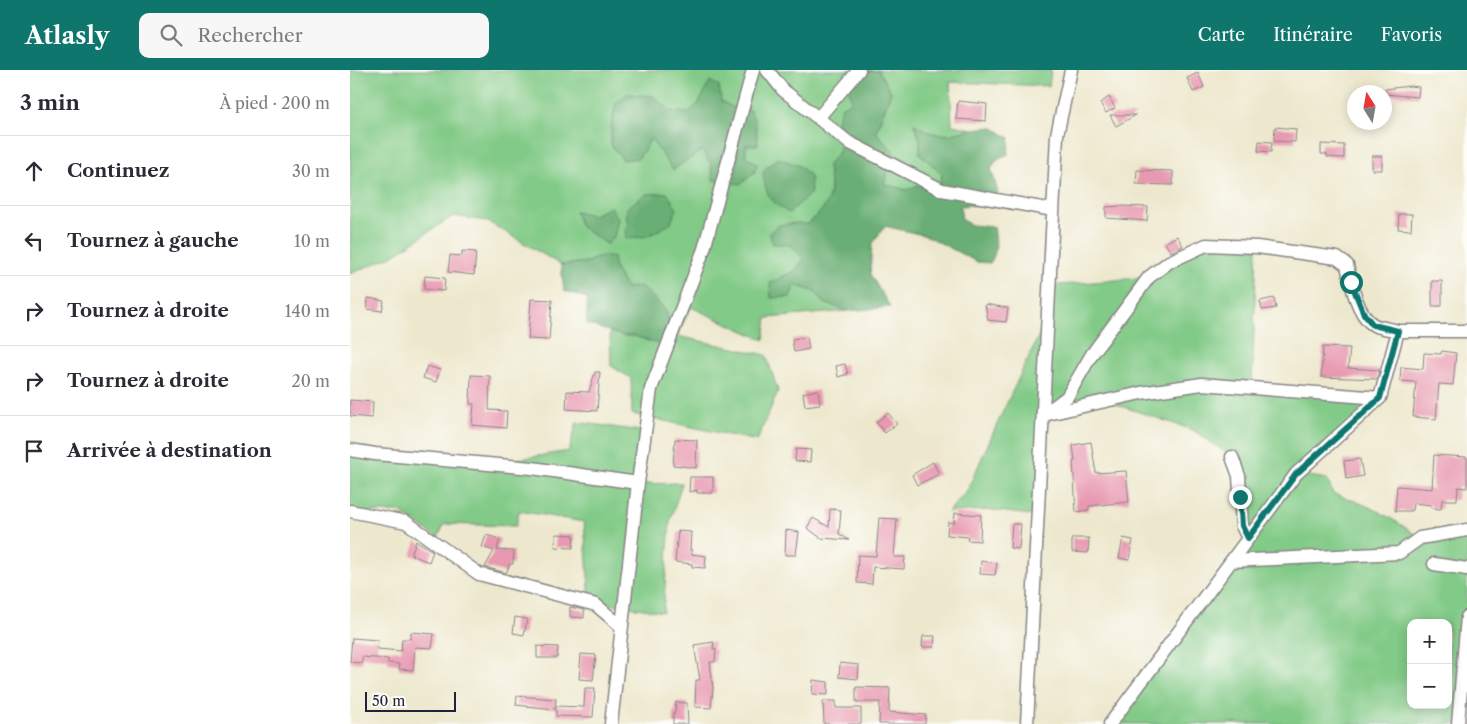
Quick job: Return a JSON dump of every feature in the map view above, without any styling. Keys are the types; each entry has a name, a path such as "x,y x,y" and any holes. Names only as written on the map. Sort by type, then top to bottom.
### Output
{"street":[{"path":"611,724 638,482 651,389 704,249 753,70"},
{"path":"767,70 783,90 848,142 942,190 1053,210"},
{"path":"818,118 859,70"},
{"path":"1027,724 1057,135 1071,70"},
{"path":"1043,415 1067,398 1092,354 1149,277 1170,262 1206,245 1256,247 1337,258 1347,265 1352,288 1364,314 1373,325 1398,331 1467,331"},
{"path":"1110,724 1296,474 1380,398 1398,331"},
{"path":"1043,415 1141,393 1202,384 1380,398"},
{"path":"350,450 375,454 532,468 638,482"},
{"path":"1232,457 1239,476 1242,526 1248,538"},
{"path":"350,511 406,522 479,574 596,604 622,627"},
{"path":"1231,561 1399,553 1420,538 1467,530"},
{"path":"1434,564 1467,569"},
{"path":"1458,724 1467,617"}],"green space":[{"path":"350,70 1051,70 1049,86 950,82 952,125 972,129 949,135 931,133 915,125 920,140 920,154 942,174 938,194 907,190 884,184 887,171 876,132 891,92 852,102 842,131 839,152 828,165 829,198 822,210 808,225 796,223 786,243 794,248 804,259 795,271 781,277 794,285 816,292 848,311 767,318 764,340 691,307 677,336 766,355 778,391 757,441 632,414 631,378 611,366 610,332 624,336 635,336 654,343 625,287 601,256 587,262 561,265 487,221 453,216 392,256 350,274"},
{"path":"878,70 891,92 876,132 894,152 884,184 907,190 918,185 938,194 942,174 920,154 920,140 914,124 931,133 949,135 972,129 992,127 1010,138 1008,154 995,162 991,169 998,192 975,205 960,206 962,220 971,225 994,227 996,246 993,259 990,263 977,262 927,236 885,226 872,244 870,274 890,307 848,311 824,303 816,292 795,285 790,297 771,298 770,283 795,271 804,259 791,246 773,244 769,233 779,225 808,224 822,210 829,198 830,192 828,165 839,152 842,132 837,121 842,106 852,102 849,91 856,74"},
{"path":"710,81 719,86 721,101 732,107 749,109 755,120 758,145 746,145 746,156 757,164 754,173 741,184 713,180 711,165 702,150 673,170 651,139 639,158 623,160 611,145 611,126 616,103 627,94 653,96 671,111 688,113 699,103"},
{"path":"778,158 800,166 810,176 811,193 789,213 773,201 765,186 763,171"},
{"path":"667,193 677,209 670,224 648,236 626,239 627,208 646,194"},
{"path":"611,207 618,219 614,237 607,244 580,226 575,211 593,215"},
{"path":"1206,245 1257,247 1252,388 1380,398 1296,474 1327,479 1333,494 1378,512 1420,538 1467,530 1467,617 1458,724 1110,724 1248,538 1232,457 1193,430 1106,401 1043,415 1038,516 991,510 948,512 967,491 1047,318 1049,286 1149,277"},
{"path":"601,256 613,257 615,269 627,288 640,286 666,311 673,331 668,344 654,343 635,336 624,336 587,324 587,298 564,291 561,265 587,262"},
{"path":"577,422 648,432 637,484 682,483 670,522 663,612 590,601 584,522 519,511 516,526 444,524 438,538 400,512 350,512 350,446 482,465 569,451"}],"building":[{"path":"1198,73 1204,87 1193,92 1187,78"},
{"path":"1419,87 1418,97 1392,95 1392,88"},
{"path":"1109,97 1115,108 1106,113 1100,103"},
{"path":"958,101 987,104 986,121 956,119"},
{"path":"1110,115 1136,115 1116,126"},
{"path":"1275,127 1296,129 1295,142 1274,141"},
{"path":"1259,141 1272,142 1271,152 1258,151"},
{"path":"1321,144 1344,145 1344,158 1327,157 1327,154 1321,154"},
{"path":"1372,156 1382,156 1382,170 1372,170"},
{"path":"1137,170 1173,171 1173,185 1136,184"},
{"path":"1106,207 1148,207 1147,221 1106,218"},
{"path":"1399,214 1412,214 1411,230 1398,229"},
{"path":"1177,236 1183,246 1171,252 1165,243"},
{"path":"462,251 476,252 474,275 448,272 450,255 462,256"},
{"path":"425,276 445,278 444,291 424,289"},
{"path":"1432,281 1442,281 1442,306 1432,306"},
{"path":"368,298 384,301 382,311 367,309"},
{"path":"1274,298 1276,308 1262,310 1260,301"},
{"path":"531,299 552,300 549,340 528,339"},
{"path":"985,304 1008,308 1006,322 988,320"},
{"path":"807,337 809,349 794,352 792,339"},
{"path":"1323,347 1350,348 1348,368 1379,370 1377,379 1321,377"},
{"path":"1442,351 1456,353 1453,385 1439,384 1436,419 1413,417 1416,382 1400,381 1401,367 1423,369 1424,353 1441,354"},
{"path":"845,364 848,374 838,377 836,366"},
{"path":"427,366 440,370 436,382 423,378"},
{"path":"595,372 600,372 597,411 566,409 567,391 589,392"},
{"path":"471,375 490,376 489,410 507,411 506,428 472,425 474,404 470,404"},
{"path":"818,390 820,404 805,406 803,393"},
{"path":"350,400 373,402 372,418 350,416"},
{"path":"888,413 897,424 885,433 876,422"},
{"path":"675,439 697,440 696,468 673,465"},
{"path":"1091,442 1096,473 1126,471 1129,502 1089,506 1089,510 1076,512 1073,445"},
{"path":"796,449 811,450 810,462 795,461"},
{"path":"1434,455 1467,457 1467,488 1458,487 1457,500 1442,500 1441,509 1431,508 1431,505 1413,503 1412,511 1395,511 1397,486 1432,489"},
{"path":"1360,459 1363,476 1346,479 1344,461"},
{"path":"933,462 939,474 917,485 912,475"},
{"path":"690,477 713,477 713,493 697,493 697,490 689,492"},
{"path":"830,509 841,510 839,534 849,540 821,538 807,528 813,518 829,527"},
{"path":"955,513 981,515 980,541 967,540 968,537 947,535 948,522 954,523"},
{"path":"879,518 897,519 894,557 905,557 904,569 873,567 872,584 857,583 858,555 876,556"},
{"path":"1012,524 1021,524 1019,549 1010,548"},
{"path":"786,530 799,532 796,555 785,555"},
{"path":"678,531 691,532 691,554 706,556 705,568 692,567 692,564 675,562"},
{"path":"556,534 574,535 573,548 555,547"},
{"path":"486,535 500,539 497,550 514,551 513,564 510,564 506,573 485,567 494,551 482,547"},
{"path":"1072,538 1089,538 1088,553 1072,552"},
{"path":"1123,538 1133,540 1129,560 1119,558"},
{"path":"416,541 433,551 429,562 411,555"},
{"path":"981,561 997,563 995,575 980,574"},
{"path":"570,607 584,610 584,618 570,617"},
{"path":"515,617 527,619 524,635 513,633"},
{"path":"411,632 434,634 432,648 415,647 413,670 399,669 399,664 388,663 388,659 362,657 362,663 350,662 352,638 378,640 377,649 401,651 402,639 410,639"},
{"path":"923,636 935,636 934,647 922,647"},
{"path":"714,642 713,649 716,649 715,662 710,662 713,688 711,708 695,707 696,680 700,680 694,645"},
{"path":"537,646 558,647 557,658 537,658"},
{"path":"581,654 596,655 593,680 579,679"},
{"path":"840,663 859,665 858,679 839,677"},
{"path":"813,680 828,682 828,695 812,694"},
{"path":"856,687 890,688 889,712 926,715 925,724 879,724 880,702 856,702"},
{"path":"585,688 595,688 593,717 556,716 556,706 584,707"},
{"path":"517,696 556,699 555,709 516,705"},
{"path":"823,701 836,701 836,708 861,708 861,724 824,724"},
{"path":"676,702 687,703 688,724 673,724"}],"route":[{"path":"1240,497 1242,526 1248,538 1296,474 1380,398 1398,331 1373,325 1364,314 1351,282"}]}
